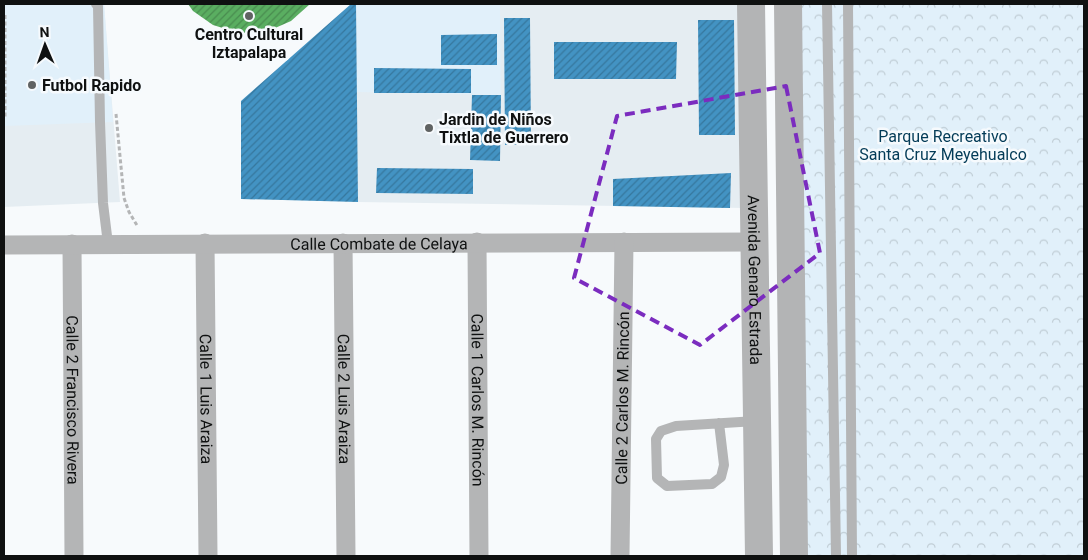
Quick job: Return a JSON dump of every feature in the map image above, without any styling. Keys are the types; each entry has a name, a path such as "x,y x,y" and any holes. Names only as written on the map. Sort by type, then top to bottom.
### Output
{"street":[{"name":"Avenida Genaro Estrada","path":"750,4 759,556"},
{"path":"788,4 794,556"},
{"name":"Calle 1 Carlos M. Rincón","path":"477,242 479,556"},
{"name":"Calle 2 Carlos M. Rincón","path":"620,556 624,242"},
{"name":"Calle Combate de Celaya","path":"4,245 753,242"},
{"name":"Calle 1 Luis Araiza","path":"205,243 208,556"},
{"name":"Calle 2 Luis Araiza","path":"343,243 346,556"},
{"name":"Calle 2 Francisco Rivera","path":"72,244 74,556"}],"lane":[{"path":"96,4 98,6 103,203 108,244"},
{"path":"826,4 836,556"},
{"path":"848,4 852,556"},
{"path":"719,423 724,466 720,476 712,484 667,486 657,478 656,439 661,431 676,426 719,423 756,421"}],"path":[{"path":"5,15 6,119"},
{"path":"116,112 124,198 129,212 148,244"}],"highlighted area":[{"path":"786,86 820,253 700,345 574,278 617,116"}],"shaded area":[{"path":"4,4 104,4 120,202 4,207"},
{"path":"356,4 740,4 744,208 358,202"}],"green space":[{"path":"4,4 104,4 113,122 4,126"},
{"path":"356,4 500,4 501,95 357,92"},
{"name":"Parque Recreativo Santa Cruz Meyehualco","path":"800,4 1084,4 1084,556 806,556"}],"building: Schools":[{"path":"351,4 356,4 358,202 241,199 241,101"},
{"path":"504,18 530,18 531,144 505,145"},
{"path":"698,20 734,20 735,135 699,135"},
{"path":"497,34 497,65 441,65 441,35"},
{"path":"554,42 677,42 676,79 554,79"},
{"path":"374,68 471,69 471,93 374,93"},
{"path":"472,95 501,95 500,161 470,160"},
{"path":"377,168 473,169 473,194 376,193"},
{"path":"731,173 730,208 613,206 613,179"}],"building: Public":[{"name":"Centro Cultural Iztapalapa","path":"188,4 310,4 291,21 266,32 239,33 213,25 193,11"}],"place":[{"name":"Centro Cultural Iztapalapa","path":"249,16"},
{"name":"Futbol Rapido","path":"32,85"},
{"name":"Jardin de Niños Tixtla de Guerrero","path":"429,128"}]}
